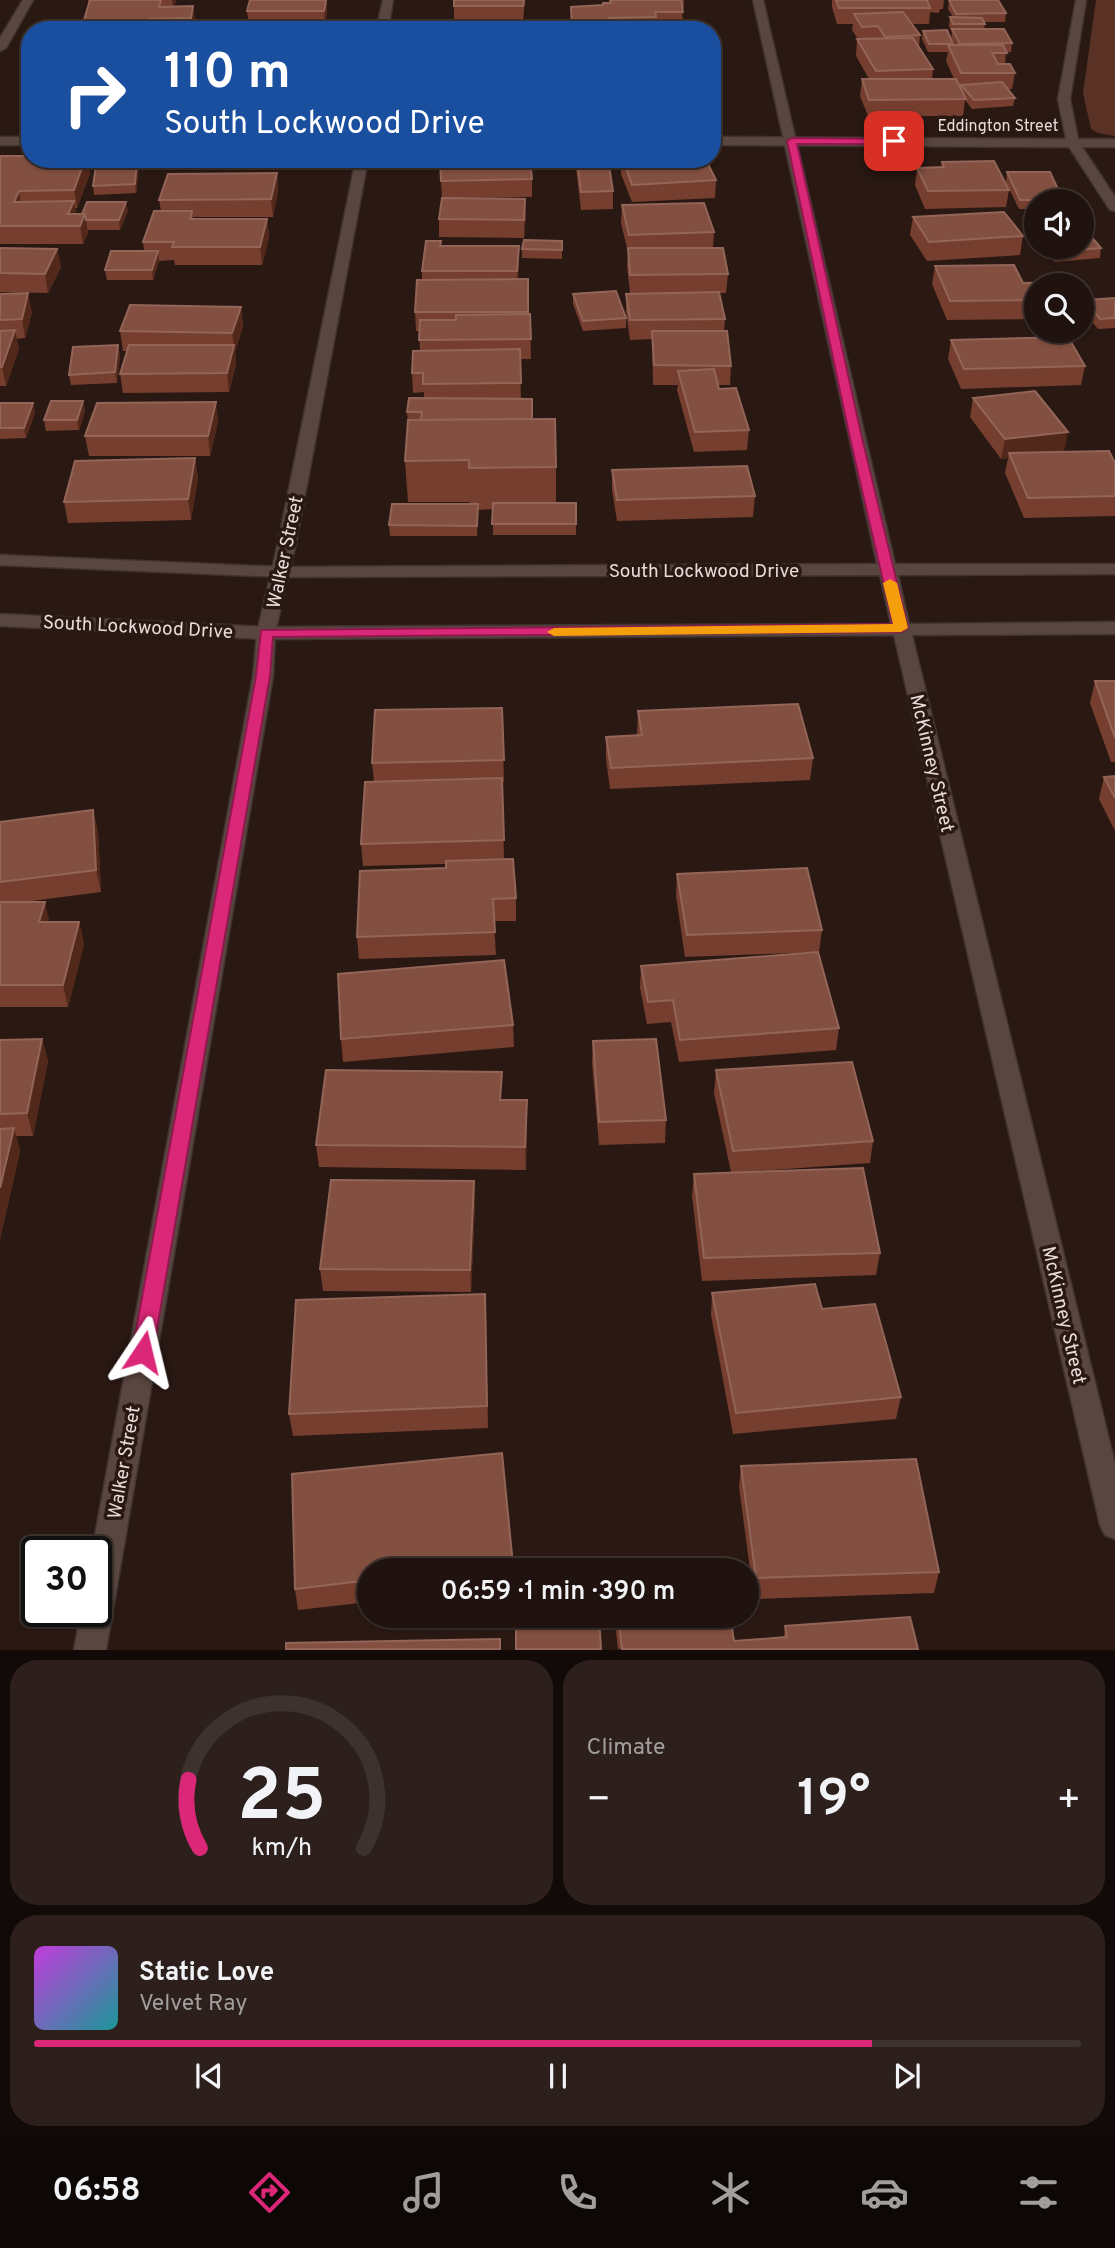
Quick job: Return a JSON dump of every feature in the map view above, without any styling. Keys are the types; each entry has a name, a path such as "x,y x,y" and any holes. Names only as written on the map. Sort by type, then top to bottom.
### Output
{"street":[{"path":"0,48 28,0"},
{"path":"384,21 388,0"},
{"name":"McKinney Street","path":"758,0 887,570 1115,1525"},
{"path":"1081,0 1064,99 1073,143 1115,207"},
{"path":"0,141 21,141"},
{"name":"Eddington Street","path":"721,141 1115,143"},
{"name":"Walker Street","path":"90,1650 263,676 266,633 281,572 360,168"},
{"name":"South Lockwood Drive","path":"0,560 281,572 1115,569"},
{"name":"South Lockwood Drive","path":"0,620 266,633 1115,628"}],"shaded area":[{"path":"1096,0 1115,0 1115,136 1091,129 1083,93"}],"building":[{"path":"90,0 161,0 159,7 193,6 191,18 69,21 84,20"},
{"path":"250,0 326,0 324,11 247,11"},
{"path":"454,0 524,0 523,6 454,6"},
{"path":"610,0 681,0 683,12 655,12 656,17 609,18 609,21 572,21 571,7 611,3"},
{"path":"836,0 927,0 930,8 839,8"},
{"path":"949,0 998,0 1006,13 956,14"},
{"path":"903,12 920,35 885,37 878,26 862,27 854,14"},
{"path":"950,17 982,18 985,24 953,24"},
{"path":"952,29 1004,29 1012,43 960,44"},
{"path":"947,30 953,44 929,44 923,31"},
{"path":"913,38 933,69 876,71 857,39"},
{"path":"948,45 1003,45 1007,53 992,53 998,64 1010,64 1015,73 961,73"},
{"path":"862,79 956,79 966,99 869,100"},
{"path":"1002,82 1015,98 974,100 961,85"},
{"path":"21,156 21,168 82,168 74,190 19,191 14,202 74,201 68,214 85,214 80,226 0,226 0,158"},
{"path":"994,161 1009,190 928,191 917,168 944,167 942,162"},
{"path":"96,168 136,168 135,184 93,186"},
{"path":"440,168 531,168 532,179 441,181"},
{"path":"578,168 609,168 613,191 581,192"},
{"path":"626,168 710,168 716,180 632,185"},
{"path":"1007,172 1050,172 1058,189 1024,189 1024,200 1020,200"},
{"path":"277,173 271,199 159,200 168,174"},
{"path":"442,198 525,199 524,220 439,219"},
{"path":"87,202 126,202 119,220 86,220 85,214 82,214"},
{"path":"704,203 714,232 629,235 622,205"},
{"path":"154,211 192,211 190,219 267,219 260,247 172,247 174,242 143,242"},
{"path":"1004,212 1023,236 929,242 913,217"},
{"path":"524,240 562,241 562,250 522,249"},
{"path":"426,241 441,241 440,246 519,246 517,271 422,271"},
{"path":"0,248 57,249 45,274 0,273"},
{"path":"628,248 723,248 728,274 630,275"},
{"path":"111,251 158,251 152,270 105,270"},
{"path":"1014,265 1024,283 1024,300 950,301 935,266"},
{"path":"528,279 528,312 415,312 417,280"},
{"path":"616,291 626,318 583,321 573,294"},
{"path":"719,292 725,319 630,320 626,294"},
{"path":"28,293 22,319 0,320 0,294"},
{"path":"1115,298 1115,318 1100,319 1094,312 1094,299"},
{"path":"130,305 241,307 232,333 120,331"},
{"path":"530,314 531,339 419,340 420,320 456,320 456,315"},
{"path":"15,330 2,367 0,367 0,331"},
{"path":"652,331 727,331 731,366 654,365"},
{"path":"1024,338 1024,343 1072,343 1085,366 964,369 951,340"},
{"path":"118,345 115,372 69,375 73,347"},
{"path":"129,345 234,345 227,373 120,374"},
{"path":"520,349 521,383 423,384 423,373 412,373 413,351"},
{"path":"714,369 719,389 736,388 749,430 695,432 678,371"},
{"path":"1035,391 1068,432 1005,439 973,398"},
{"path":"409,398 532,399 532,419 421,420 422,412 407,412"},
{"path":"51,401 83,401 77,420 44,420"},
{"path":"216,402 208,436 85,436 97,403"},
{"path":"0,403 33,403 24,428 0,428"},
{"path":"555,419 556,467 469,468 469,460 405,461 408,420"},
{"path":"1109,451 1115,463 1115,496 1028,498 1009,453"},
{"path":"195,458 188,499 64,502 75,461"},
{"path":"747,466 755,496 617,500 612,470"},
{"path":"493,503 576,503 576,524 492,524"},
{"path":"392,504 478,504 477,526 389,525"},
{"path":"1095,681 1115,681 1115,738"},
{"path":"798,704 813,758 611,768 606,737 642,735 638,711"},
{"path":"502,708 504,760 372,763 375,710"},
{"path":"1115,776 1115,798 1104,777"},
{"path":"502,778 504,840 361,844 365,782"},
{"path":"93,810 96,870 0,882 0,822"},
{"path":"513,859 516,898 493,899 495,932 357,937 360,871 446,868 446,861"},
{"path":"807,868 822,930 687,935 677,874"},
{"path":"0,902 45,902 39,922 79,922 63,985 0,985"},
{"path":"818,952 839,1028 680,1040 673,1000 648,1002 641,966"},
{"path":"504,960 513,1025 341,1039 338,974"},
{"path":"42,1039 27,1113 0,1114 0,1040"},
{"path":"656,1039 666,1120 599,1122 593,1041"},
{"path":"852,1062 873,1141 733,1151 716,1070"},
{"path":"326,1070 502,1072 500,1100 527,1100 525,1147 316,1145"},
{"path":"14,1128 0,1188 0,1129"},
{"path":"863,1168 880,1253 704,1258 694,1174"},
{"path":"331,1180 474,1181 470,1270 320,1269"},
{"path":"815,1284 822,1309 875,1304 901,1397 736,1413 712,1293"},
{"path":"485,1294 487,1406 289,1414 296,1300"},
{"path":"502,1453 512,1558 357,1558 357,1581 295,1589 292,1474"},
{"path":"916,1459 939,1572 759,1578 759,1558 753,1558 741,1466"},
{"path":"910,1617 918,1649 622,1649 620,1628 732,1628 734,1641 787,1637 785,1626"},
{"path":"516,1628 600,1628 601,1649 516,1649"},
{"path":"500,1639 500,1649 286,1649 286,1643"}],"slow traffic":[{"path":"554,632 901,628 890,583"}],"route":[{"path":"143,1352 263,676 266,633 901,628 856,438 792,141 894,141"}]}
